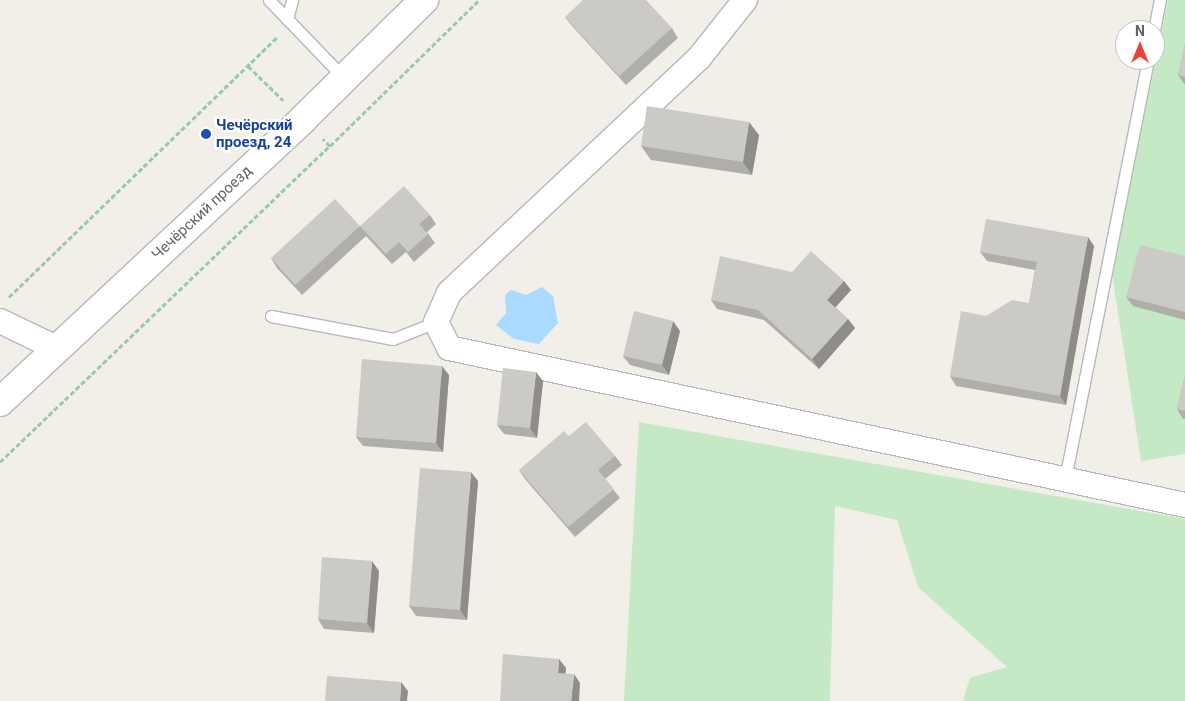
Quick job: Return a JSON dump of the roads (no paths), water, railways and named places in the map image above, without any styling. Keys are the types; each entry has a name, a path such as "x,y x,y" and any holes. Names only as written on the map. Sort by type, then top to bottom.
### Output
{"main road":[{"name":"Чечёрский проезд","path":"0,402 345,78 424,0"}],"street":[{"path":"745,0 699,58 449,293 436,322 449,348 1185,505"},
{"path":"2,312 56,348"}],"lane":[{"path":"269,0 345,78"},
{"path":"289,21 292,0"},
{"path":"1156,20 1160,0"},
{"path":"1065,479 1146,70"},
{"path":"271,316 393,339 436,322"}],"water":[{"path":"542,287 553,296 558,323 539,344 514,339 496,325 506,313 505,295 511,290 526,295"}],"place":[{"name":"Чечёрский проезд, 24","path":"206,134"}]}
